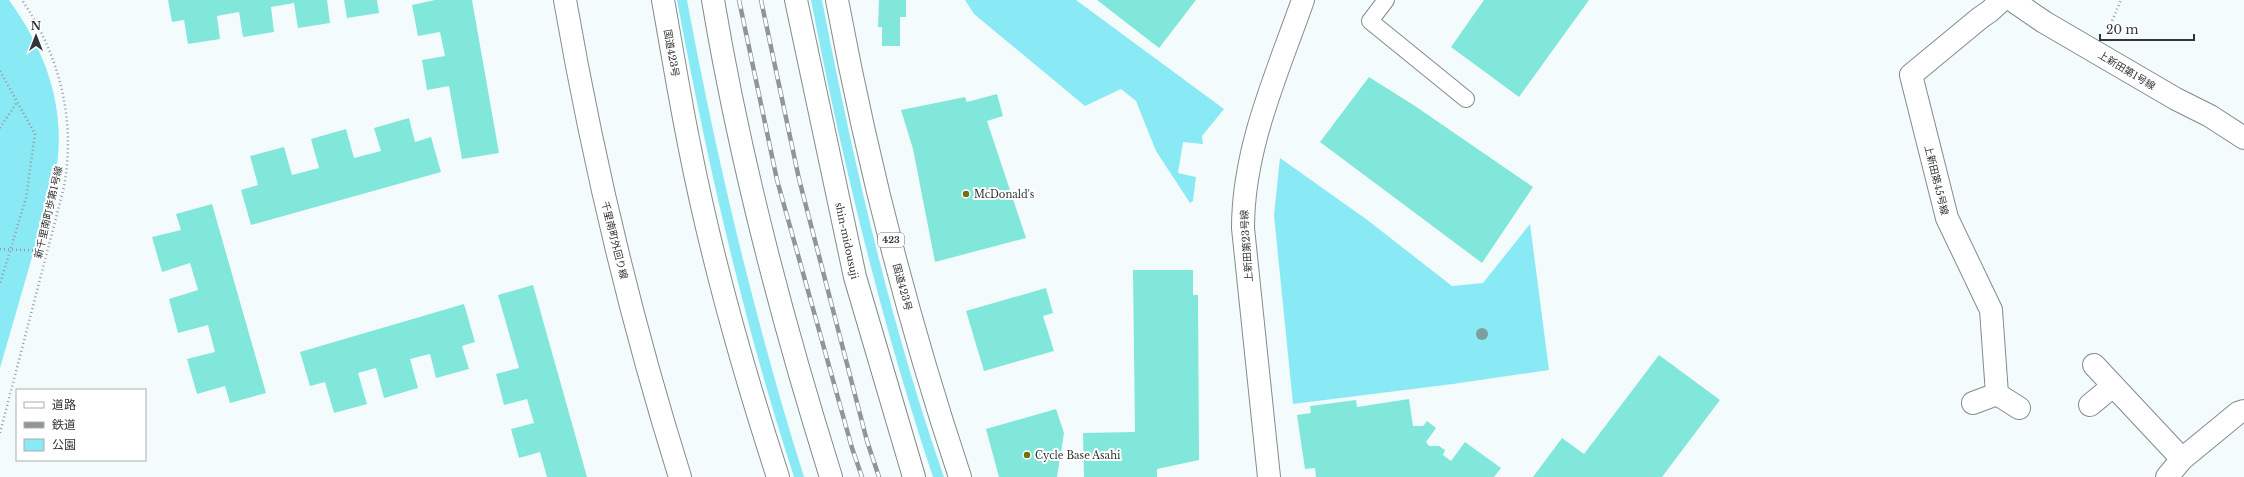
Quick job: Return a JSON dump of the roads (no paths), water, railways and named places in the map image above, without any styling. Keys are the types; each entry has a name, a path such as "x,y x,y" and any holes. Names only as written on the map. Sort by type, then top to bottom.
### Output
{"main road":[{"name":"千里南町外回り線","path":"565,0 588,119 609,214 638,333 680,477"},
{"name":"国道423号","path":"662,0 690,150 710,235 741,355 778,477"},
{"path":"713,0 730,90 763,234 810,410 831,477"},
{"name":"shin-midousuji","path":"796,0 855,277 914,477"},
{"name":"国道423号","path":"837,0 875,176 900,276 925,365 960,477"},
{"name":"上新田第23号線","path":"1269,477 1243,236 1244,196 1254,141 1303,0"},
{"name":"上新田第45号線","path":"1997,394 1991,310 1947,218 1911,75 2002,0"},
{"name":"上新田第1号線","path":"2012,0 2044,22 2176,99 2210,116 2244,138"},
{"path":"2094,365 2182,459"},
{"path":"2090,405 2113,386"},
{"path":"1973,403 1997,394 2019,408"},
{"path":"2167,477 2182,459 2238,413 2244,411"}],"lane":[{"path":"1386,0 1370,21 1466,99"}],"railway":[{"path":"739,0 777,180 852,448 862,477"},
{"path":"761,0 799,179 867,441 879,477"}],"place":[{"name":"McDonald's","path":"966,194"},
{"name":"Cycle Base Asahi","path":"1027,455"}]}
